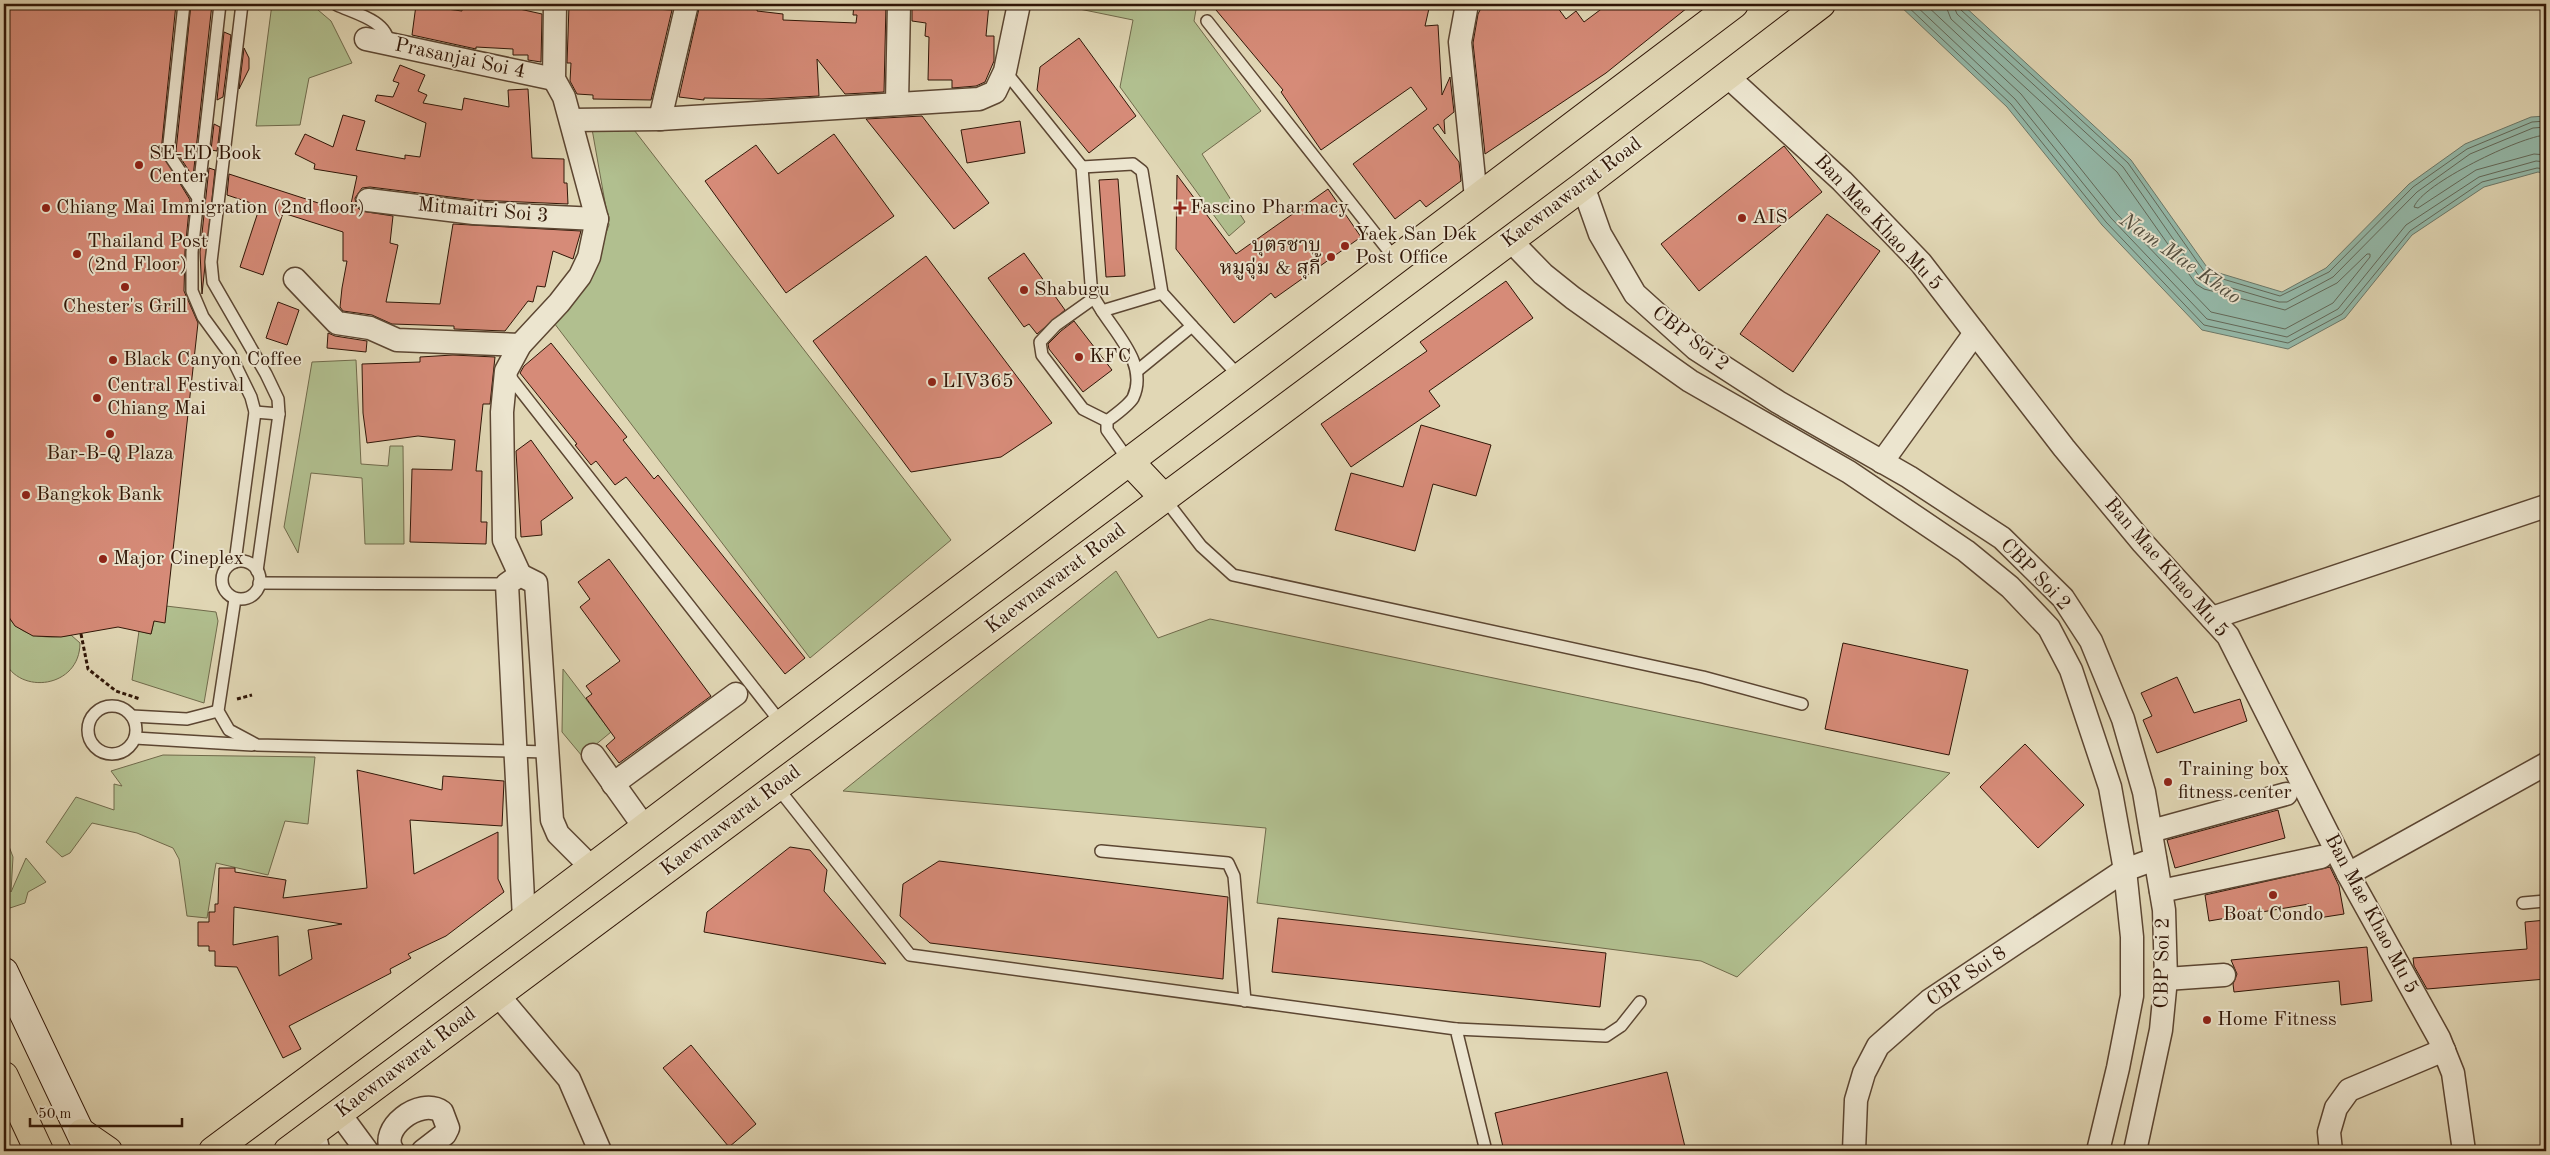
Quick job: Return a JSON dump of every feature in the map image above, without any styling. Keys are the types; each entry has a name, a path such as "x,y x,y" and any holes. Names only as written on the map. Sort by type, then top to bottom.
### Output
{"main road":[{"path":"193,1151 222,1145 592,868 1734,4"},
{"name":"Kaewnawarat Road","path":"288,1151 327,1131 498,995 1510,240 1821,4"},
{"path":"1129,461 1164,498"},
{"path":"4,972 86,1142 108,1151"},
{"path":"4,1076 39,1151"}],"street":[{"path":"524,919 516,753 514,579 504,540 502,412 506,371 520,345 559,303 580,276 589,257 597,219 564,97 554,79 555,4"},
{"path":"660,119 687,4"},
{"path":"897,102 899,4"},
{"path":"571,120 660,119 897,102 979,99 994,92 1005,71 1019,4"},
{"path":"1467,4 1460,42 1476,198"},
{"name":"Prasanjai Soi 4","path":"377,41 554,79"},
{"name":"Ban Mae Khao Mu 5","path":"1726,75 1849,188 1921,263 2070,455 2142,542 2228,636 2348,874 2444,1050 2454,1073 2464,1151"},
{"name":"CBP Soi 2","path":"1582,186 1600,234 1635,294 1696,349 1778,402 1882,462 2002,538 2063,598 2091,641 2123,720 2144,792 2164,910 2166,979 2161,1030 2135,1151"},
{"name":"Mitmaitri Soi 3","path":"368,200 474,213 597,219"},
{"name":"CBP Soi 2","path":"1510,240 1543,274 1690,381 1849,472 1943,535 2010,587 2049,628 2071,670 2110,787 2125,870 2132,937 2132,996 2118,1068 2098,1151"},
{"path":"295,280 337,323 370,328 397,340 520,345"},
{"path":"1626,336 1647,304"},
{"path":"1882,462 1975,332"},
{"path":"2212,618 2546,506"},
{"path":"514,579 536,583 546,752 551,812 555,828 592,868"},
{"path":"613,784 736,694"},
{"path":"593,755 645,828"},
{"path":"2348,874 2546,764"},
{"path":"2151,831 2286,794"},
{"path":"2161,891 2322,857"},
{"name":"CBP Soi 8","path":"1854,1151 1856,1100 1864,1073 1878,1046 1929,1001 2125,870 2155,859"},
{"path":"2166,979 2224,975"},
{"path":"498,995 569,1079 600,1151"},
{"path":"2331,1151 2329,1132 2336,1108 2349,1090 2444,1050"},
{"path":"391,1151 389,1139 395,1125 419,1108 434,1108 442,1112 448,1128 445,1134 423,1151"},
{"path":"327,1131 367,1151"}],"lane":[{"path":"184,4 168,153 198,198"},
{"path":"220,4 192,252 192,291 202,317 230,354 251,397 255,412 235,562"},
{"path":"242,4 211,262 213,282 266,374 278,400 279,414 257,571 260,583 248,598 235,598 226,592 222,581 225,570 235,562 248,563 257,571"},
{"path":"337,5 383,27 388,34 377,41"},
{"path":"1207,21 1396,260"},
{"path":"1005,71 1082,167 1094,298 1134,360 1137,371 1138,380 1132,399 1107,421 1107,430 1129,461"},
{"path":"1082,167 1133,164 1142,171 1162,293 1240,378"},
{"path":"1102,311 1162,293"},
{"path":"1094,298 1056,325 1040,342 1042,354 1083,409 1107,421"},
{"path":"1137,371 1192,326"},
{"path":"506,371 782,724"},
{"path":"255,412 279,414"},
{"path":"1164,498 1202,546 1233,575 1703,677 1802,704"},
{"path":"260,583 514,579"},
{"path":"235,598 218,711 229,730 257,745"},
{"path":"108,706 120,707 132,716 136,723 135,738 131,745 122,752 110,754 99,751 91,742 88,731 90,720 97,711 108,706"},
{"path":"132,716 187,719 218,711"},
{"path":"135,738 257,745 516,753 546,752"},
{"path":"777,787 910,955 1456,1029 1606,1036 1622,1026 1640,1002"},
{"path":"1101,851 1228,863 1234,876 1245,1001"},
{"path":"2523,903 2546,901"},
{"path":"1456,1029 1486,1151"}],"path":[{"path":"81,634 88,669 116,691 142,700"},
{"path":"237,698 252,695"}],"shaded area":[{"path":"272,4 311,4 331,21 352,63 309,78 300,125 256,126"},
{"path":"1055,4 1197,4 1194,21 1261,111 1202,154 1245,222 1229,236 1120,87 1133,20"},
{"path":"631,126 951,540 810,658 551,319 588,279 609,225 592,129"},
{"path":"356,360 361,464 388,466 390,446 403,446 404,544 365,544 362,478 311,473 298,553 284,527 312,362"},
{"path":"1116,571 1158,638 1210,619 1950,773 1737,977 1701,961 1257,903 1266,828 843,791"},
{"path":"166,606 216,612 218,621 204,703 132,680 139,631 151,634 154,621"},
{"path":"4,610 16,626 24,631 51,637 71,635 80,643 77,658 70,670 60,678 48,682 22,679 12,671 4,660 3,655"},
{"path":"563,669 611,732 582,756 562,732"},
{"path":"163,755 315,757 308,824 285,821 268,875 216,863 207,918 187,916 179,859 173,848 137,833 92,823 70,853 62,857 46,842 76,797 114,810 114,784 122,786 111,771"},
{"path":"4,833 13,857 11,892 26,858 46,882 28,892 25,903 10,908 4,897"}],"water":[{"name":"Nam Mae Khao","path":"1898,4 1962,4 2131,160 2209,270 2282,292 2326,268 2409,184 2465,144 2531,117 2546,116 2546,174 2538,172 2484,187 2412,235 2345,318 2288,349 2202,330 2102,225 2007,107"}],"building":[{"name":"Central Festival Chiang Mai","path":"4,4 176,4 161,152 190,200 185,251 184,291 198,323 165,623 154,621 151,634 118,627 61,637 33,636 15,626 4,610"},
{"path":"191,4 212,4 193,177 176,151"},
{"path":"462,4 515,8 542,14 541,62 528,60 528,55 513,55 513,49 476,47 476,49 412,35 416,5 462,11"},
{"path":"575,4 617,4 617,7 672,10 651,100 593,99 593,95 577,94 570,81 571,63 567,63 569,6 575,7"},
{"path":"700,4 758,4 757,11 783,14 783,20 856,23 857,15 853,15 854,4 886,4 884,92 845,94 817,59 819,96 762,99 704,98 704,100 679,97"},
{"path":"912,4 989,4 986,36 994,36 994,61 985,82 976,86 952,88 952,80 928,80 929,37 925,36 926,23 912,21"},
{"path":"1211,4 1430,4 1425,26 1438,25 1442,95 1450,77 1454,112 1444,120 1445,134 1438,124 1433,128 1459,162 1461,181 1426,207 1420,200 1395,219 1353,164 1427,109 1411,87 1321,150 1281,92 1283,90"},
{"path":"1483,4 1555,4 1566,19 1576,11 1584,22 1608,4 1692,4 1606,73 1485,154 1473,43 1478,14"},
{"path":"224,32 231,35 223,97 217,100"},
{"path":"1079,38 1136,116 1089,153 1037,90 1040,67"},
{"path":"244,48 249,58 249,69 239,89"},
{"path":"400,65 425,75 418,91 427,95 423,103 462,110 464,98 509,107 508,90 528,89 532,158 564,159 564,183 567,183 568,204 475,200 370,187 362,188 355,198 356,206 361,211 393,216 390,243 398,245 386,302 440,304 453,224 581,231 573,259 553,251 545,287 537,286 533,302 528,301 505,331 454,329 454,326 392,324 372,315 343,311 340,307 347,261 343,261 343,232 283,213 263,275 240,267 260,206 227,195 229,174 349,213 357,176 314,169 315,164 295,154 305,134 333,147 343,115 365,121 356,150 405,159 405,155 420,157 426,123 375,101 377,95 393,97 399,83 393,81"},
{"path":"922,116 989,203 954,229 866,119"},
{"path":"1020,121 1025,153 967,163 961,130"},
{"path":"214,124 220,127 217,151 211,150"},
{"path":"834,134 894,216 786,293 705,181 756,145 778,174"},
{"name":"AIS","path":"1784,146 1822,192 1699,291 1661,244"},
{"path":"209,168 215,170 202,294 200,252"},
{"path":"1177,175 1236,254 1328,189 1361,237 1275,298 1271,293 1234,323 1176,249"},
{"path":"1118,179 1125,276 1106,277 1099,180"},
{"path":"1827,214 1880,251 1793,372 1740,334"},
{"name":"Shabugu","path":"1024,253 1065,310 1037,334 1029,324 1024,327 988,278"},
{"name":"LIV365","path":"926,256 1052,423 1001,457 911,472 813,341"},
{"path":"1506,281 1533,318 1429,391 1440,406 1351,467 1321,424 1427,351 1420,342"},
{"path":"278,302 299,310 287,345 266,338"},
{"name":"KFC","path":"1074,321 1112,370 1083,392 1049,349 1048,344"},
{"path":"328,333 335,336 367,341 366,352 327,348"},
{"path":"551,343 627,437 623,440 654,479 658,475 805,658 785,674 626,477 615,485 596,461 591,465 575,445 577,444 520,373 524,366"},
{"path":"453,355 495,357 490,404 483,404 476,471 482,471 481,522 487,522 486,544 410,542 412,469 452,470 455,440 418,436 367,443 363,413 362,364 420,362 420,357"},
{"path":"1421,425 1491,445 1476,496 1433,484 1415,551 1335,530 1351,473 1403,487"},
{"path":"531,440 573,498 541,521 542,535 521,537 516,451"},
{"path":"609,559 711,696 619,763 606,746 615,738 586,698 592,694 586,686 620,661 580,607 590,599 578,582"},
{"path":"1843,643 1968,670 1949,755 1825,729"},
{"path":"2177,677 2194,713 2240,699 2247,721 2157,753 2143,720 2152,716 2141,693"},
{"path":"2025,744 2084,805 2038,848 1980,787"},
{"path":"357,770 442,790 443,776 504,781 502,826 410,820 414,874 498,832 498,879 504,892 446,936 408,954 411,958 390,969 391,973 289,1026 301,1049 283,1058 237,967 215,966 215,951 209,951 209,946 198,946 198,922 209,922 209,912 215,912 215,904 218,904 219,868 235,868 235,872 286,880 283,898 367,888","holes":["234,907 342,924 308,930 312,959 279,976 278,936 233,945"]},
{"name":"Boat Condo","path":"2278,810 2285,838 2175,868 2167,840"},
{"path":"790,847 810,850 827,870 824,891 886,964 704,932 707,912"},
{"path":"939,861 1228,897 1223,979 930,943 900,916 903,884"},
{"name":"Boat Condo","path":"2330,867 2339,886 2344,914 2312,919 2309,904 2209,921 2205,895"},
{"path":"1278,918 1606,953 1600,1007 1272,972"},
{"path":"2546,920 2546,979 2427,989 2414,966 2413,958 2527,949 2525,922"},
{"name":"Boat Condo","path":"2367,947 2372,1001 2341,1005 2339,981 2234,992 2233,984 2237,974 2231,960"},
{"path":"691,1045 756,1124 729,1147 663,1068"},
{"path":"1667,1072 1686,1151 1504,1151 1495,1113"}],"place":[{"name":"SE-ED Book Center","path":"139,165"},
{"name":"Chiang Mai Immigration (2nd floor)","path":"46,208"},
{"name":"Fascino Pharmacy","path":"1180,208"},
{"name":"AIS","path":"1742,218"},
{"name":"Yaek San Dek Post Office","path":"1345,246"},
{"name":"Thailand Post (2nd Floor)","path":"77,254"},
{"name":"บุตรชาบู หมูจุ่ม & สุกี้","path":"1331,257"},
{"name":"Chester's Grill","path":"125,287"},
{"name":"Shabugu","path":"1024,290"},
{"name":"KFC","path":"1079,357"},
{"name":"Black Canyon Coffee","path":"113,360"},
{"name":"LIV365","path":"932,382"},
{"name":"Central Festival Chiang Mai","path":"97,398"},
{"name":"Bar-B-Q Plaza","path":"110,434"},
{"name":"Bangkok Bank","path":"26,495"},
{"name":"Major Cineplex","path":"103,559"},
{"name":"Training box fitness center","path":"2168,782"},
{"name":"Boat Condo","path":"2273,895"},
{"name":"Home Fitness","path":"2207,1020"}]}
